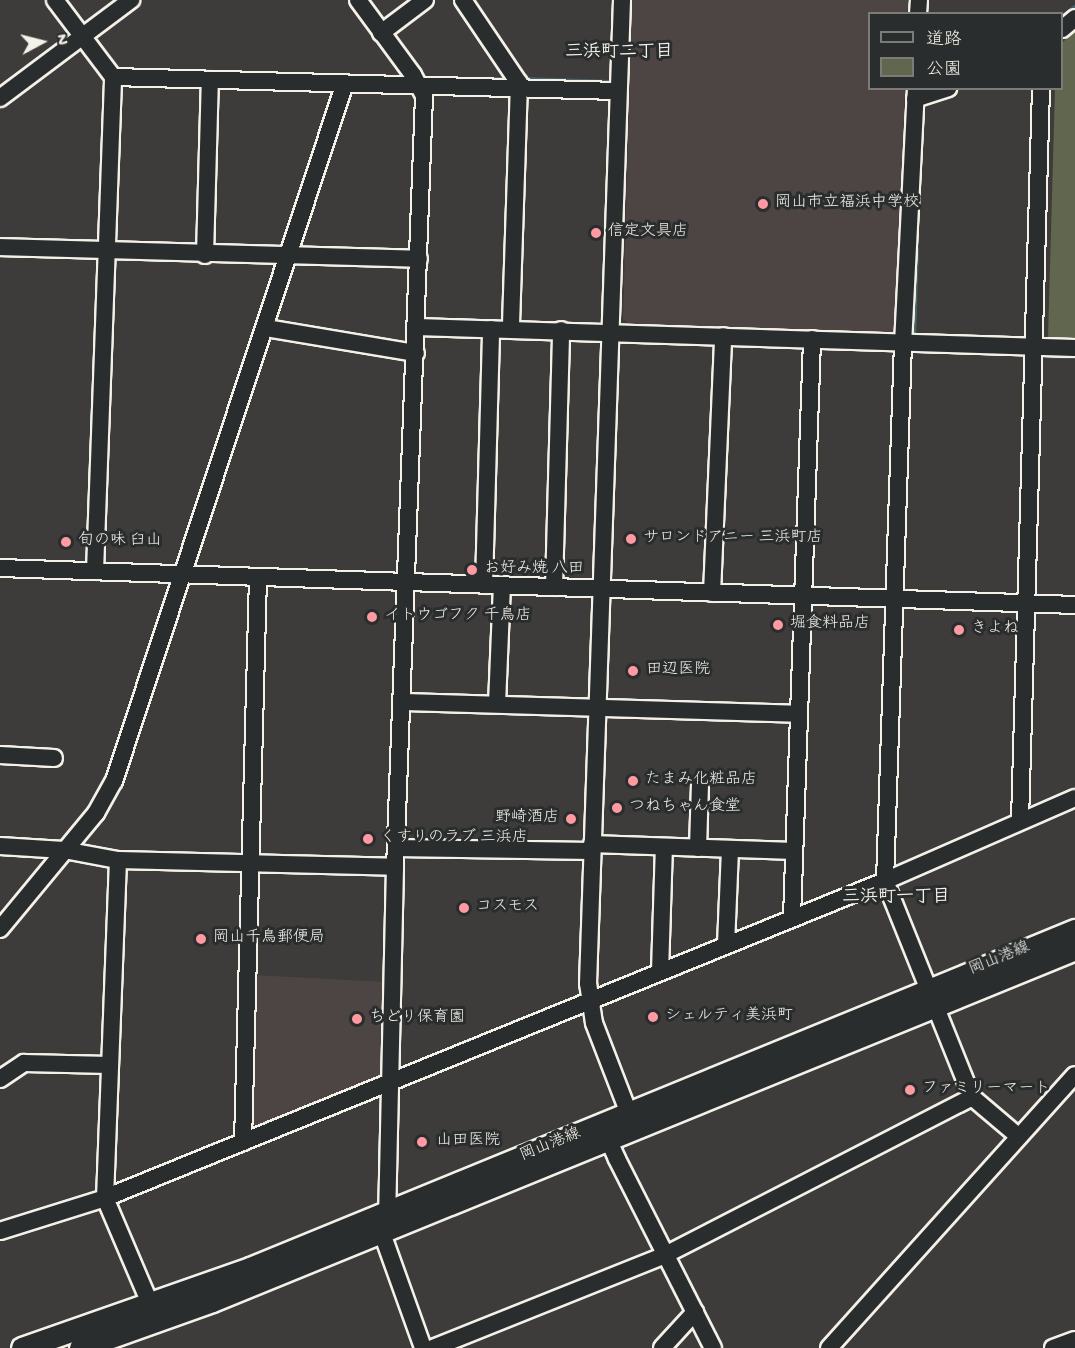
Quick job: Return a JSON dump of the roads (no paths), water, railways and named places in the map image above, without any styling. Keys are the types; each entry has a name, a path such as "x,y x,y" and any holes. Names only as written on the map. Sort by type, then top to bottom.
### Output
{"main road":[{"name":"岡山港線","path":"22,1348 85,1343 154,1313 608,1132 629,1120 933,997 1075,930"},
{"name":"岡山港線","path":"933,997 1075,949"}],"street":[{"path":"55,0 113,77 95,571"},
{"path":"0,98 84,40 131,0"},
{"path":"358,0 418,81 417,327 404,702 395,867 384,1222 423,1348"},
{"path":"381,33 425,0"},
{"path":"463,0 518,82 511,329"},
{"path":"622,0 592,847 589,1000 629,1120"},
{"path":"1063,28 1075,18"},
{"path":"113,77 344,86 418,81 518,82 618,91"},
{"path":"205,255 210,80"},
{"path":"0,929 96,813 114,781 185,574 344,86"},
{"path":"939,90 918,95 909,343 894,599 885,881 972,1097 1018,1136"},
{"path":"1020,821 1041,90"},
{"path":"0,247 289,258 419,259"},
{"path":"417,327 812,339 1034,352 1075,348"},
{"path":"266,328 416,353"},
{"path":"484,585 491,329"},
{"path":"554,587 561,330"},
{"path":"712,593 723,336"},
{"path":"792,918 797,714 812,339"},
{"path":"0,568 1075,605"},
{"path":"243,1142 258,577"},
{"path":"497,705 502,586"},
{"path":"404,702 797,714"},
{"path":"0,755 54,758"},
{"path":"698,848 700,784"},
{"path":"0,1231 105,1198 390,1080 885,881 1075,798"},
{"path":"0,846 64,850 118,860 395,867"},
{"path":"396,848 664,847 794,851"},
{"path":"660,972 664,847"},
{"path":"726,945 730,849"},
{"path":"118,860 105,1198 154,1313"},
{"path":"0,1078 24,1063 110,1065"},
{"path":"829,1348 1018,1136 1075,1076"},
{"path":"433,1348 665,1255 972,1097"},
{"path":"1051,1101 1075,1097"},
{"path":"608,1132 665,1255 713,1348"},
{"path":"662,1348 695,1312"},
{"path":"1053,1348 1075,1340"}],"waterway":[{"path":"1063,16 1075,7"},
{"path":"427,79 511,79"},
{"path":"522,79 610,82"},
{"path":"913,339 916,249"},
{"path":"1036,355 1075,356"}],"place":[{"name":"岡山市立福浜中学校","path":"763,204"},
{"name":"信定文具店","path":"596,233"},
{"name":"サロンドアニー 三浜町店","path":"631,539"},
{"name":"旬の味 臼山","path":"66,542"},
{"name":"お好み焼 八田","path":"472,570"},
{"name":"イトウゴフク 千鳥店","path":"372,617"},
{"name":"堀食料品店","path":"778,625"},
{"name":"きよね","path":"959,630"},
{"name":"田辺医院","path":"633,671"},
{"name":"たまみ化粧品店","path":"633,781"},
{"name":"つねちゃん食堂","path":"617,808"},
{"name":"野崎酒店","path":"571,819"},
{"name":"くすりのラブ 三浜店","path":"368,839"},
{"name":"コスモス","path":"464,908"},
{"name":"岡山千鳥郵便局","path":"201,939"},
{"name":"シェルティ美浜町","path":"653,1017"},
{"name":"ちどり保育園","path":"357,1019"},
{"name":"ファミリーマート","path":"910,1090"},
{"name":"山田医院","path":"422,1142"}],"district":[{"name":"三浜町二丁目","path":"619,53"},
{"name":"三浜町一丁目","path":"896,898"}]}
